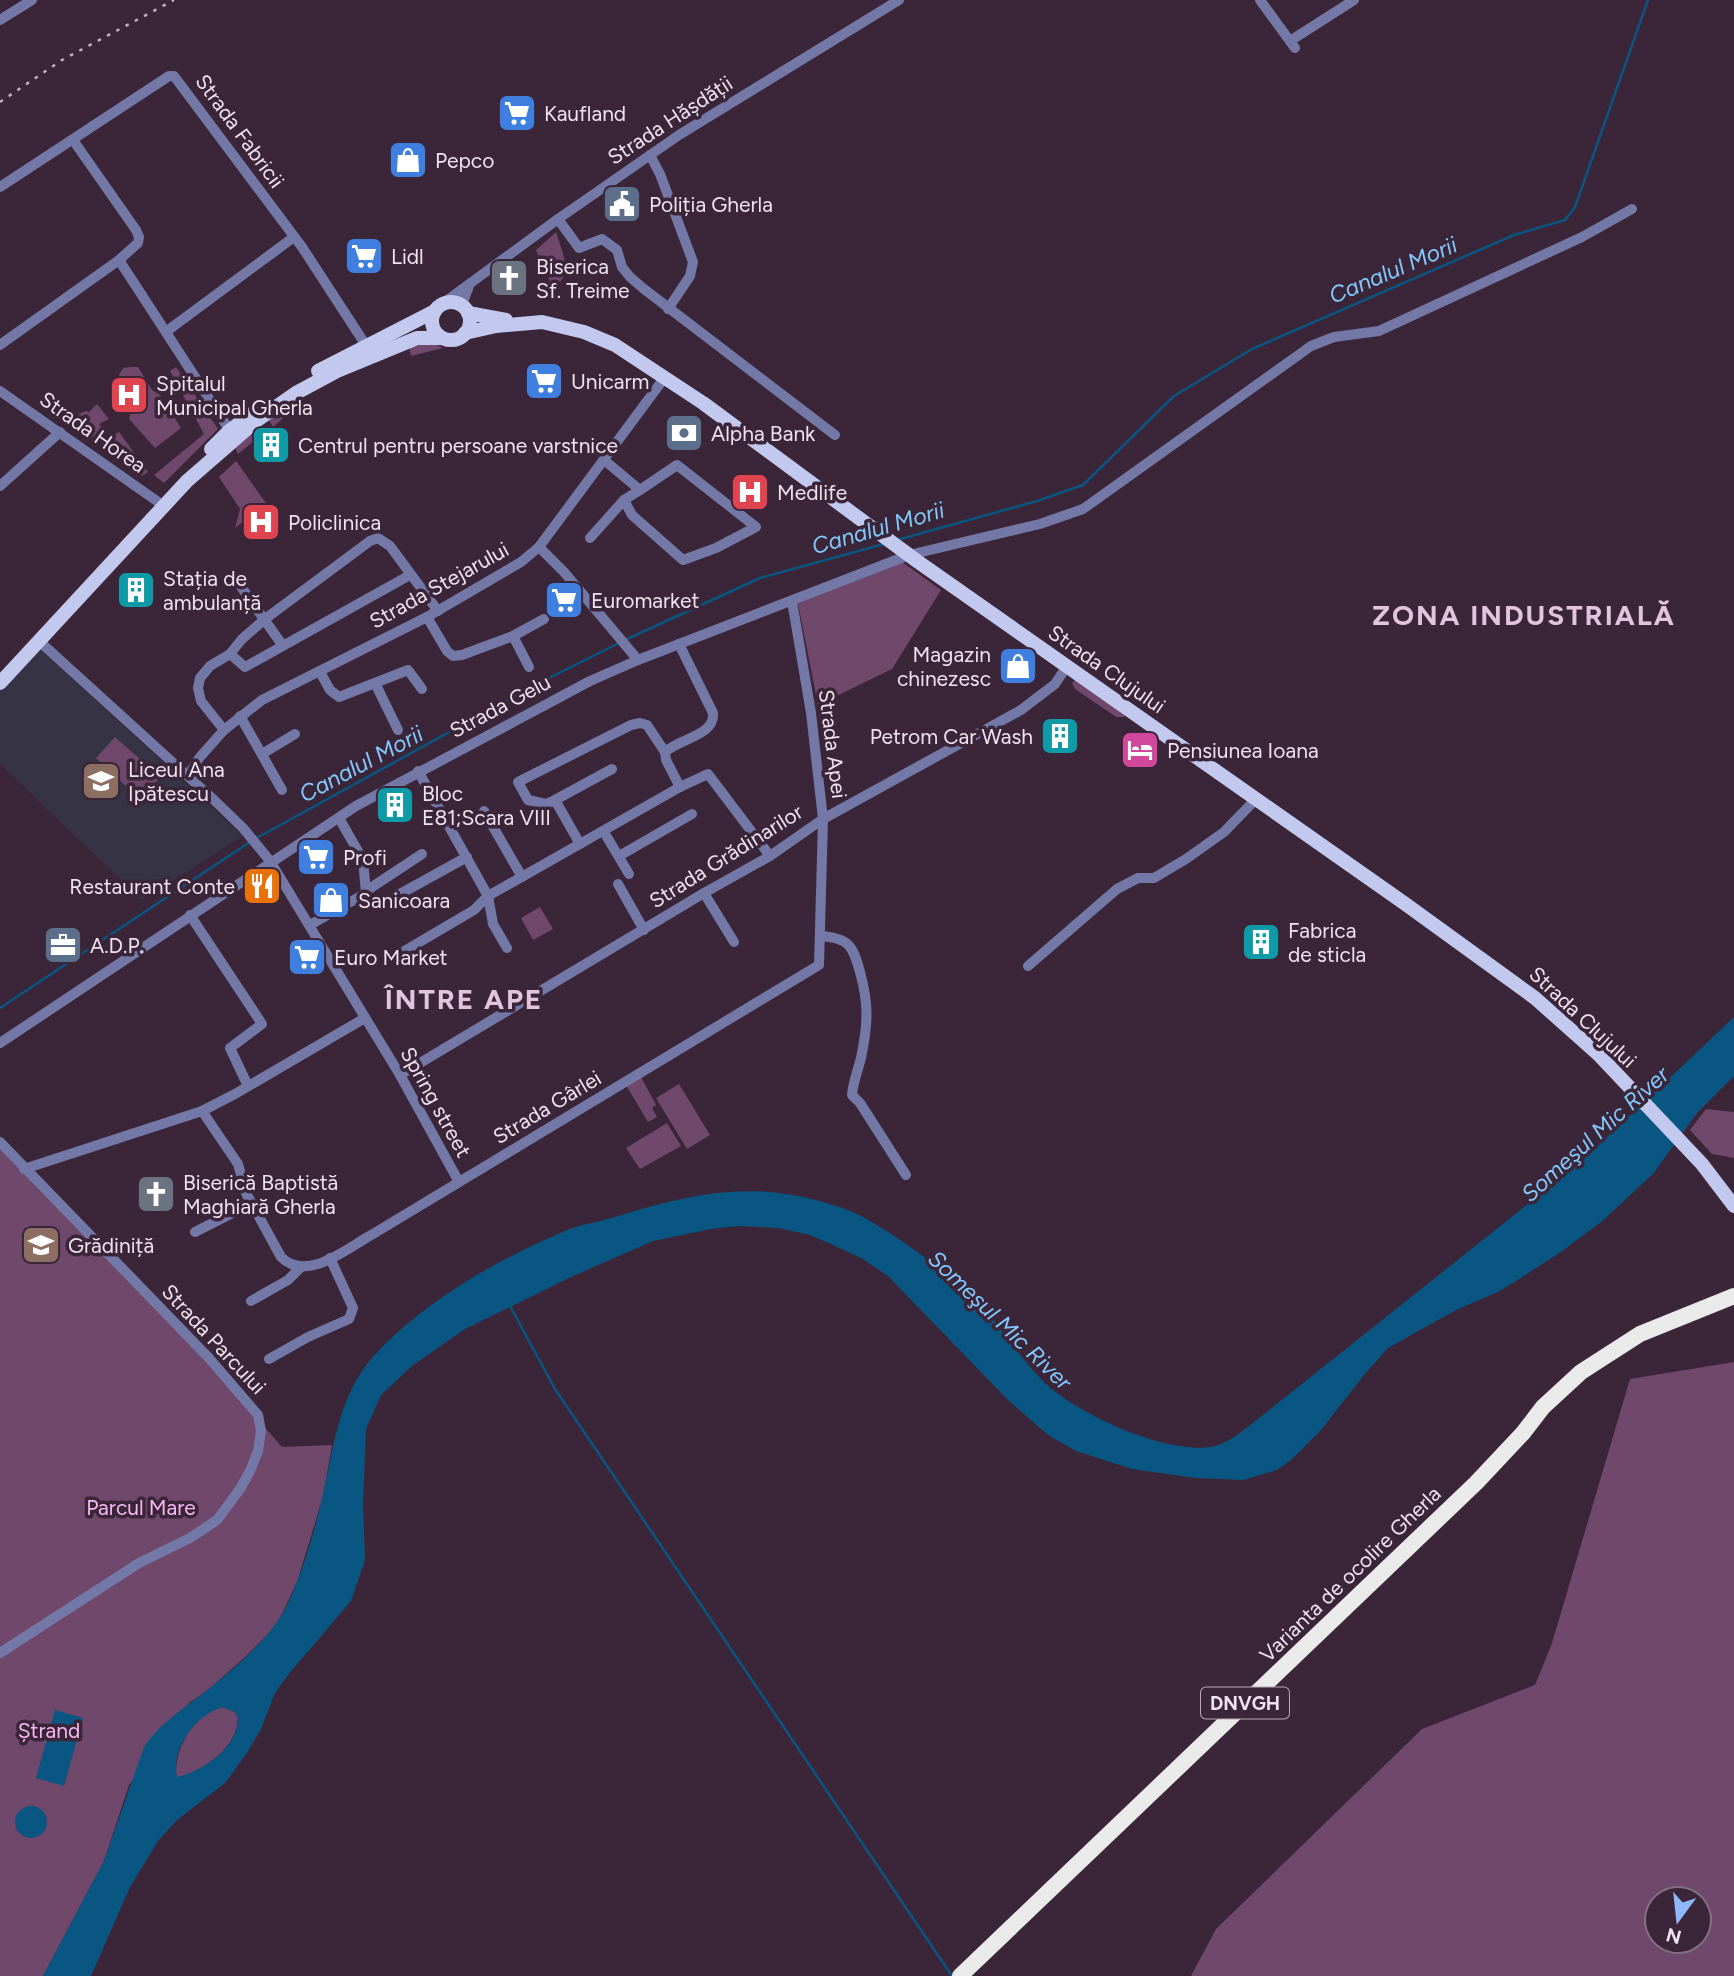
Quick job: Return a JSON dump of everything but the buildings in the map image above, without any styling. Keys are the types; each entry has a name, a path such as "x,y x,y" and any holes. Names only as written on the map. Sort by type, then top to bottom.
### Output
{"highway":[{"name":"Varianta de ocolire Gherla","path":"962,1974 1476,1483 1524,1433 1543,1407 1581,1372 1611,1350 1640,1334 1734,1296"},
{"name":"Varianta de ocolire Gherla","path":"1524,1433 1597,1371 1636,1348 1734,1308"}],"main road":[{"name":"Strada Clujului","path":"438,307 452,302 465,309 518,323"},
{"path":"0,684 187,481 197,464 302,379 349,361 368,347 438,307"},
{"path":"438,307 433,326 442,338"},
{"path":"465,309 470,324 465,333"},
{"name":"Strada Clujului","path":"349,361 394,349 417,338 457,339 465,333 518,323 542,322 584,332 615,345 665,377 904,551 1526,991 1598,1054 1702,1164 1734,1206"},
{"name":"Strada Clujului","path":"1702,1164 1734,1188"}],"street":[{"path":"0,20 32,0"},
{"name":"Strada Hășdății","path":"438,307 558,219 707,116 899,0"},
{"path":"1260,0 1292,44 1354,0"},
{"name":"Strada Fabricii","path":"0,187 169,76 174,76 294,237 368,347"},
{"path":"0,345 119,260 138,243 136,230 73,140"},
{"path":"650,155 660,174 693,262 690,276 668,309"},
{"name":"Strada Gelu","path":"0,1043 270,861 339,818 418,771 590,681 792,601 904,551 1040,524 1083,509 1311,346 1334,337 1379,331 1583,237 1632,209"},
{"path":"558,219 579,248 602,239 617,250 622,267 630,277 668,309 835,435"},
{"path":"167,331 294,237"},
{"path":"119,260 233,435"},
{"path":"465,309 470,284"},
{"path":"368,347 394,349"},
{"name":"Strada Stejarului","path":"188,775 224,730 262,700 427,617 522,562 539,547 665,377"},
{"name":"Strada Horea","path":"0,391 163,506"},
{"path":"0,486 60,432"},
{"path":"604,460 640,490"},
{"path":"590,538 624,500 677,465 755,527 716,548 683,560 632,515 624,500"},
{"path":"224,730 201,701 198,688 200,678 210,666 230,654 242,639 265,619 370,541 378,538 390,546 438,611"},
{"path":"539,547 564,572 638,660"},
{"path":"230,654 245,667 410,575"},
{"path":"236,581 283,646"},
{"name":"Strada Apei","path":"792,601 811,713 823,819 819,965"},
{"path":"427,617 447,651 453,656 513,636 544,619"},
{"path":"513,636 528,667"},
{"name":"Spring street","path":"39,641 188,775 243,828 270,861 400,1075 458,1182"},
{"path":"665,752 709,728 714,721 713,712 679,645"},
{"name":"Strada Grădinarilor","path":"400,1075 770,856 823,819 1021,710 1055,684 1067,667"},
{"path":"320,672 330,690 339,696 408,670 422,689"},
{"path":"374,683 398,730"},
{"path":"240,716 282,790"},
{"path":"612,769 546,804 528,800 518,782 631,725 640,723 647,725 665,752 666,760 680,787"},
{"path":"262,754 295,734"},
{"path":"418,771 488,896 493,924 507,948"},
{"path":"401,953 474,910 488,896 680,787 708,774 770,856"},
{"path":"1028,966 1117,889 1138,878 1154,878 1186,859 1224,832 1256,799"},
{"path":"555,800 580,844"},
{"path":"484,811 522,877"},
{"path":"619,856 692,814"},
{"path":"339,818 363,860 366,891"},
{"path":"604,832 629,874"},
{"path":"310,925 366,893 422,854"},
{"path":"398,895 467,857"},
{"path":"618,884 644,930"},
{"path":"704,893 734,942"},
{"path":"190,915 262,1024 230,1048 248,1086"},
{"path":"821,936 839,937 849,944 856,958 867,998 866,1033 852,1095 860,1103 906,1175"},
{"name":"Strada Gârlei","path":"251,1301 288,1280 294,1267 312,1267 330,1258 720,1027 819,965"},
{"path":"24,1169 202,1111 365,1018"},
{"path":"202,1111 238,1164 246,1193 281,1257 294,1267"},
{"name":"Strada Parcului","path":"0,1142 209,1358 258,1415 261,1431 258,1451 250,1471 217,1520 190,1538 139,1563 0,1653"},
{"path":"195,1232 251,1203"},
{"path":"270,1359 308,1337 349,1319 352,1315 354,1308 330,1258"}],"shaded area":[{"name":"Liceul Ana Ipătescu","path":"37,646 243,836 142,900 0,764 0,688"}],"green space":[{"path":"556,232 565,269 554,290 536,250"},
{"path":"430,341 443,348 411,356 409,347"},
{"path":"138,367 181,428 155,448 129,419 134,402 118,385 123,368"},
{"path":"176,367 218,429 164,483 154,475 204,434 170,371"},
{"path":"290,400 298,405 273,427 267,417"},
{"path":"97,404 109,419 99,424 103,429 91,438 78,430 74,417 85,411 89,412"},
{"path":"258,423 266,431 238,454 235,447"},
{"path":"119,432 148,472 142,476 101,443"},
{"path":"236,461 266,503 235,528 240,509 219,477"},
{"path":"902,562 941,590 892,669 818,705 798,603"},
{"path":"1075,680 1125,714 1124,717 1116,717 1075,689 1072,683"},
{"path":"115,737 160,777 140,799 96,758"},
{"path":"540,907 553,929 533,940 521,918"},
{"path":"641,1077 656,1105 652,1108 657,1117 648,1122 626,1085"},
{"path":"679,1084 710,1135 687,1149 656,1098"},
{"path":"1706,1109 1734,1112 1734,1158 1712,1154 1690,1130"},
{"path":"667,1123 681,1146 640,1169 626,1148"},
{"name":"Parcul Mare","path":"0,1146 197,1350 282,1447 332,1445 323,1496 309,1543 297,1582 280,1618 246,1656 189,1703 129,1785 104,1861 43,1976 0,1976"},
{"path":"1734,1362 1734,1976 1191,1976 1216,1929 1422,1729 1535,1685 1552,1643 1630,1379"},
{"path":"222,1707 235,1712 238,1717 232,1739 226,1748 207,1764 176,1778 178,1755 187,1734 202,1718"}],"water":[{"path":"1734,1017 1734,1076 1697,1113 1653,1174 1601,1222 1558,1254 1500,1291 1456,1310 1388,1348 1321,1430 1291,1460 1277,1470 1243,1480 1195,1478 1132,1469 1076,1451 1048,1435 1008,1400 888,1276 863,1259 831,1244 810,1235 778,1228 737,1226 653,1241 571,1277 465,1329 412,1366 381,1395 366,1429 363,1504 365,1560 351,1601 275,1693 261,1729 225,1783 177,1820 158,1841 130,1887 91,1976 43,1976 104,1861 144,1747 166,1722 254,1649 274,1626 289,1601 313,1535 341,1415 357,1379 368,1362 403,1328 446,1295 492,1266 570,1229 699,1196 755,1191 815,1200 862,1217 896,1237 950,1276 985,1309 1042,1380 1075,1405 1097,1418 1145,1438 1169,1444 1211,1447 1226,1442 1249,1426 1582,1161","holes":["222,1707 235,1712 238,1718 236,1729 226,1748 208,1764 177,1777 176,1766 181,1744 194,1725"]},
{"path":"55,1710 83,1718 64,1786 36,1778"},
{"path":"31,1806 42,1811 47,1822 42,1833 31,1838 20,1833 15,1822 20,1811"}],"waterway":[{"name":"Canalul Morii","path":"897,540 1037,501 1083,485 1174,396 1252,349 1514,235 1565,220 1575,207 1648,0"},
{"name":"Canalul Morii","path":"625,640 760,578 884,544"},
{"name":"Canalul Morii","path":"255,839 531,687 619,643"},
{"name":"Canalul Morii","path":"0,1008 250,842"},
{"path":"509,1304 555,1389 952,1976"}],"railway":[{"path":"0,102 62,60 174,0"}],"place":[{"name":"Kaufland","path":"517,113"},
{"name":"Pepco","path":"408,160"},
{"name":"Poliția Gherla","path":"622,204"},
{"name":"Lidl","path":"364,256"},
{"name":"Biserica Sf. Treime","path":"509,278"},
{"name":"Unicarm","path":"544,381"},
{"name":"Spitalul Municipal Gherla","path":"129,395"},
{"name":"Alpha Bank","path":"684,433"},
{"name":"Centrul pentru persoane varstnice","path":"271,445"},
{"name":"Medlife","path":"750,492"},
{"name":"Policlinica","path":"261,522"},
{"name":"Stația de ambulanță","path":"136,590"},
{"name":"Euromarket","path":"564,600"},
{"name":"Magazin chinezesc","path":"1018,666"},
{"name":"Petrom Car Wash","path":"1060,736"},
{"name":"Pensiunea Ioana","path":"1140,750"},
{"name":"Liceul Ana Ipătescu","path":"101,781"},
{"name":"Bloc E81;Scara VIII","path":"395,805"},
{"name":"Profi","path":"316,857"},
{"name":"Restaurant Conte","path":"262,886"},
{"name":"Sanicoara","path":"331,900"},
{"name":"Fabrica de sticla","path":"1261,942"},
{"name":"A.D.P.","path":"63,945"},
{"name":"Euro Market","path":"307,957"},
{"name":"Biserică Baptistă Maghiară Gherla","path":"156,1194"},
{"name":"Grădiniță","path":"41,1245"}],"district":[{"name":"ZONA INDUSTRIALĂ","path":"1524,615"},
{"name":"ÎNTRE APE","path":"464,999"}],"water label":[{"name":"Someşul Mic River","path":"1595,1134"},
{"name":"Someşul Mic River","path":"1000,1320"}],"park label":[{"name":"Ștrand","path":"49,1730"}]}
